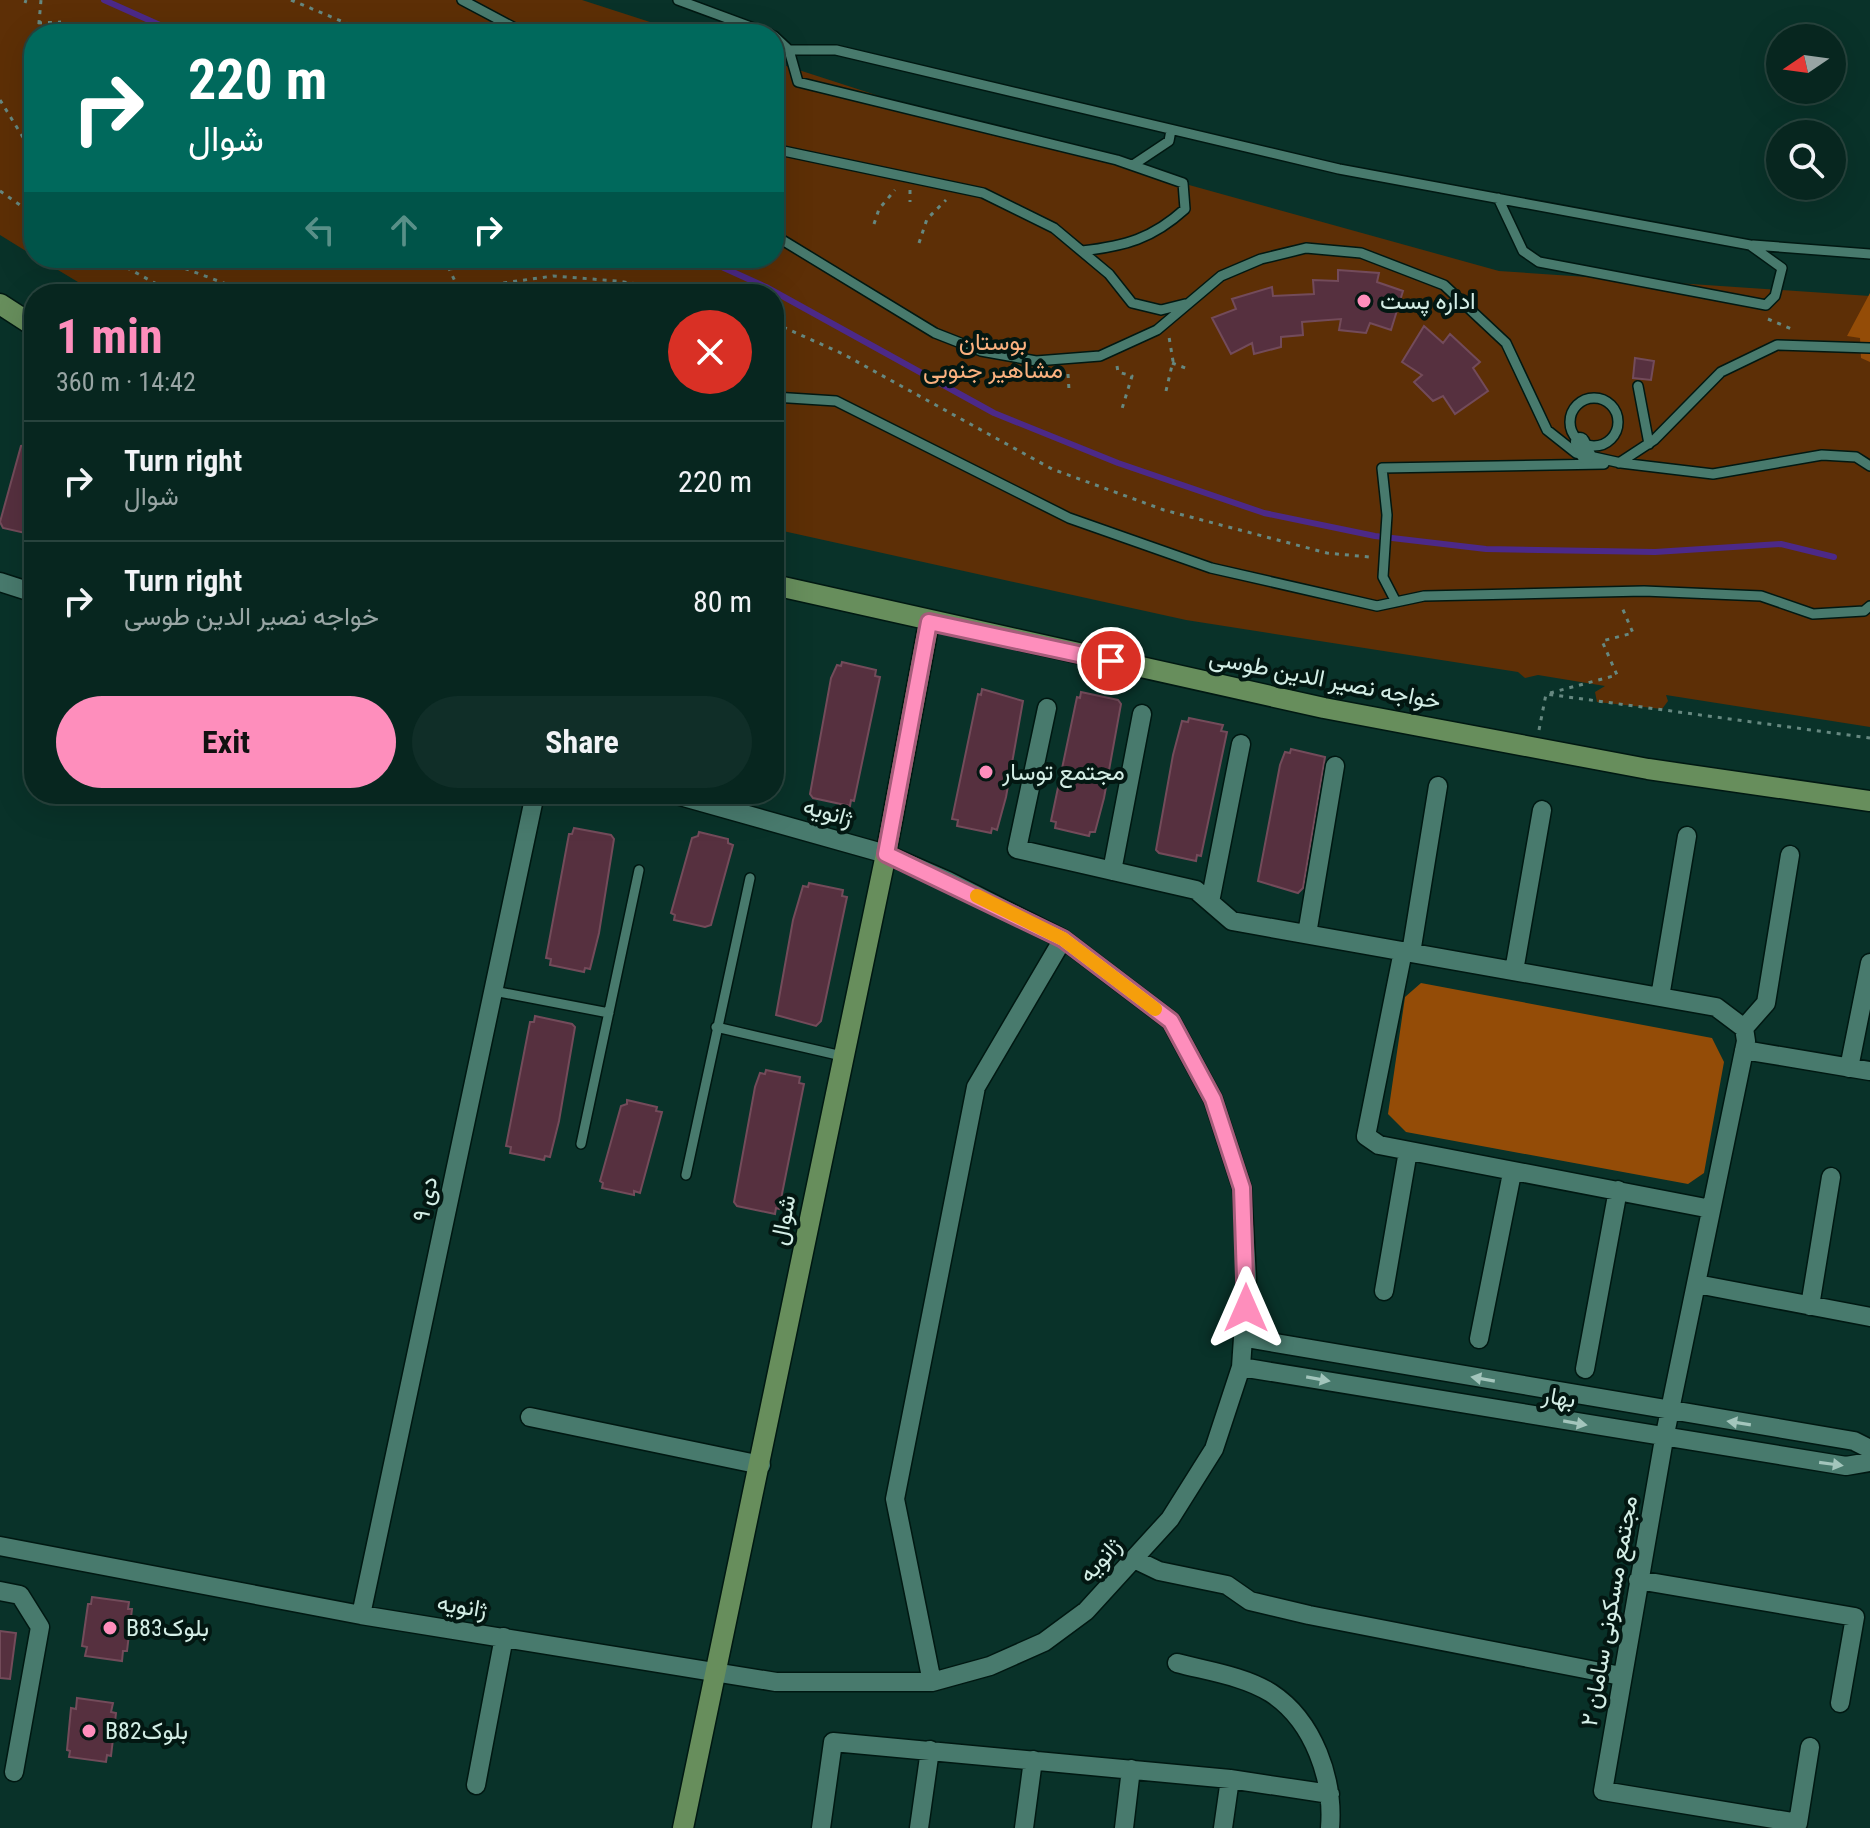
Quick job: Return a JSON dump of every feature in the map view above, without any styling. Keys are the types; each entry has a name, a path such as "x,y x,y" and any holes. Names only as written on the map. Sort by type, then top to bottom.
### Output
{"street":[{"path":"0,304 24,320"},
{"path":"0,582 24,590"},
{"name":"خواجه نصیر الدین طوسی","path":"784,587 1324,708 1648,769 1870,801"},
{"name":"شوال","path":"683,1828 886,854 929,622"},
{"path":"1047,708 1017,849 1196,890 1232,921 1716,1007 1744,1028 1766,1003 1790,855"},
{"path":"1112,871 1142,714"},
{"path":"1210,902 1241,744"},
{"path":"1307,934 1335,766"},
{"path":"1438,786 1407,952 1366,1136 1379,1145 1711,1209"},
{"name":"۹ دی","path":"361,1615 533,804"},
{"name":"ژانویه","path":"0,1546 361,1615 776,1682 932,1682 990,1666 1044,1642 1086,1611 1170,1519 1214,1449 1241,1367 1246,1338 1247,1279 1242,1188 1213,1099 1171,1021 1063,939 886,854 708,804"},
{"path":"1514,971 1542,810"},
{"path":"1660,997 1687,836"},
{"path":"932,1682 895,1499 976,1087 1063,939"},
{"path":"1849,1068 1870,963"},
{"name":"مجتمع مسکونی سامان ۲","path":"1744,1028 1744,1050 1664,1439 1603,1791 1798,1823 1810,1747"},
{"path":"1744,1050 1870,1071"},
{"path":"1384,1291 1408,1151"},
{"path":"1479,1339 1512,1173"},
{"path":"1810,1306 1831,1177"},
{"path":"1585,1369 1618,1190"},
{"path":"1697,1284 1870,1317"},
{"name":"بهار","path":"1246,1338 1854,1441 1870,1449"},
{"name":"بهار","path":"1241,1367 1664,1439 1846,1466 1870,1462"},
{"path":"530,1417 761,1465"},
{"path":"1134,1559 1159,1571 1227,1585 1250,1601 1621,1676"},
{"path":"1638,1580 1855,1617 1840,1703"},
{"path":"0,1591 20,1595 40,1627 14,1772"},
{"path":"476,1785 504,1637"},
{"path":"1177,1663 1230,1677 1271,1694 1302,1724 1322,1760 1330,1794 1330,1828"},
{"path":"821,1828 833,1742 1230,1779 1330,1794"},
{"path":"919,1828 930,1750"},
{"path":"1024,1828 1033,1760"},
{"path":"1124,1828 1131,1769"},
{"path":"1223,1828 1230,1779"}],"lane":[{"path":"462,0 507,24"},
{"path":"678,0 742,24"},
{"path":"784,46 789,50 798,82 1133,165 1183,183 1185,209 1160,231 1112,247 1082,251"},
{"path":"789,50 836,50 1339,169 1750,245 1870,254"},
{"path":"1133,165 1169,141 1171,130"},
{"path":"784,151 983,193 1054,228 1109,274 1132,303 1161,310 1189,303"},
{"path":"1498,198 1523,251 1539,262 1766,305 1775,296 1782,268 1750,245"},
{"path":"784,241 935,333 981,351 1036,361 1100,356 1167,322 1221,276 1261,259 1306,248 1361,253 1402,266 1444,285 1506,343 1547,430 1576,453 1583,449 1602,445 1614,436 1617,413 1606,400 1590,397 1575,405 1571,412 1570,429 1583,449 1621,463"},
{"path":"1621,463 1649,444 1721,372 1777,345 1870,348"},
{"path":"1638,386 1649,444"},
{"path":"784,398 836,401 1069,518 1211,568 1377,606 1424,596 1616,591 1761,596 1813,614 1864,611 1870,606"},
{"path":"1396,602 1383,577 1387,515 1382,468 1621,463 1713,474 1822,455 1856,457 1870,466"},
{"path":"581,1144 639,870"},
{"path":"686,1175 750,878"},
{"path":"494,991 609,1013"},
{"path":"716,1027 842,1056"}],"path":[{"path":"35,0 40,1 38,23 61,22"},
{"path":"291,0 348,24"},
{"path":"0,100 24,139"},
{"path":"874,224 879,209 910,176"},
{"path":"919,243 927,219 952,195 967,189"},
{"path":"0,191 24,208"},
{"path":"127,268 157,284"},
{"path":"184,268 226,284"},
{"path":"456,268 449,269 456,284"},
{"path":"495,284 553,276 635,284"},
{"path":"1758,304 1762,316 1798,332 1804,345"},
{"path":"1166,391 1172,363 1167,322"},
{"path":"784,327 843,354 1052,469 1164,510 1327,553 1358,553 1384,562"},
{"path":"1113,350 1118,372 1132,376 1121,412"},
{"path":"1172,363 1188,369"},
{"path":"1546,694 1617,675 1602,641 1633,633 1616,591"},
{"path":"1546,694 1870,738"},
{"path":"1536,747 1546,694"}],"green space":[{"path":"0,0 582,0 656,24 24,24 24,250 0,235"},
{"name":"بوستان مشاهیر جنوبی","path":"784,65 944,117 1499,271 1870,296 1870,727 1666,695 1668,701 1662,709 1597,702 1595,692 1605,686 1538,675 1525,678 1518,672 1186,620 784,531 784,284 81,284 55,268 784,268"}],"shaded area":[{"path":"1870,293 1870,362 1861,358 1860,338 1847,336"},
{"path":"1421,983 1712,1038 1724,1062 1704,1173 1688,1184 1406,1132 1388,1114 1405,997"}],"building":[{"path":"1338,270 1379,273 1377,282 1403,291 1391,330 1370,323 1366,333 1339,330 1341,319 1302,322 1303,335 1281,337 1281,347 1254,354 1252,343 1231,354 1212,318 1236,309 1232,299 1272,287 1273,296 1314,294 1313,280 1338,281"},
{"path":"1424,326 1443,343 1450,334 1480,362 1473,368 1488,391 1455,414 1443,396 1433,401 1414,382 1422,375 1402,362"},
{"path":"1635,358 1654,361 1651,380 1633,378"},
{"path":"21,446 24,446 24,533 3,528 0,522"},
{"path":"842,662 876,670 875,676 880,677 854,801 851,800 850,806 813,798 810,794 831,678 837,665 841,666"},
{"name":"مجتمع توسار","path":"982,689 1023,701 1006,797 997,830 992,828 991,833 957,826 958,820 952,819 978,694 981,695"},
{"name":"مجتمع توسار","path":"1081,692 1118,700 1121,704 1104,798 1095,832 1090,832 1089,836 1055,828 1056,822 1051,821 1077,697 1080,698"},
{"name":"مجتمع توسار","path":"1189,718 1223,725 1221,731 1227,732 1201,856 1197,855 1196,861 1156,850 1173,755 1182,721 1188,722"},
{"path":"1291,749 1325,757 1303,888 1298,893 1258,881 1280,765 1285,752 1290,753"},
{"path":"574,828 611,835 614,839 599,933 590,969 585,968 584,972 550,965 551,959 546,958 569,834"},
{"path":"699,832 728,839 728,843 733,845 711,925 705,927 674,920 675,915 671,913 692,838"},
{"path":"809,883 843,890 842,896 847,897 821,1021 816,1026 776,1015 793,920 803,886 808,887"},
{"path":"535,1016 575,1027 559,1121 550,1157 545,1156 544,1160 510,1153 511,1147 506,1146 530,1022 534,1022"},
{"path":"766,1070 800,1077 799,1083 804,1084 779,1209 776,1208 775,1214 737,1206 734,1202 755,1087 760,1073 765,1074"},
{"path":"627,1100 657,1107 656,1111 662,1112 640,1193 634,1191 634,1195 602,1188 600,1181 621,1106 627,1104"},
{"name":"B83بلوک","path":"92,1597 129,1602 128,1609 132,1609 127,1651 123,1651 122,1661 85,1656 87,1647 82,1646 88,1604 91,1604"},
{"path":"0,1631 16,1633 10,1679 0,1678"},
{"name":"B82بلوک","path":"77,1698 113,1703 111,1712 116,1713 111,1756 107,1755 106,1762 69,1757 71,1708 76,1709"}],"waterway":[{"path":"104,0 158,24"},
{"path":"724,268 759,284"},
{"path":"784,297 994,413 1118,463 1264,513 1375,536 1486,549 1655,552 1781,544 1834,557"}],"slow traffic":[{"path":"977,896 1063,939 1155,1009"}],"place":[{"name":"اداره پست","path":"1364,301"},
{"name":"مجتمع توسار","path":"986,772"},
{"name":"B83بلوک","path":"110,1628"},
{"name":"B82بلوک","path":"89,1731"}],"route":[{"path":"1111,661 929,622 886,854 948,881 1063,939 1171,1021 1213,1099 1242,1188 1246,1308"}]}
